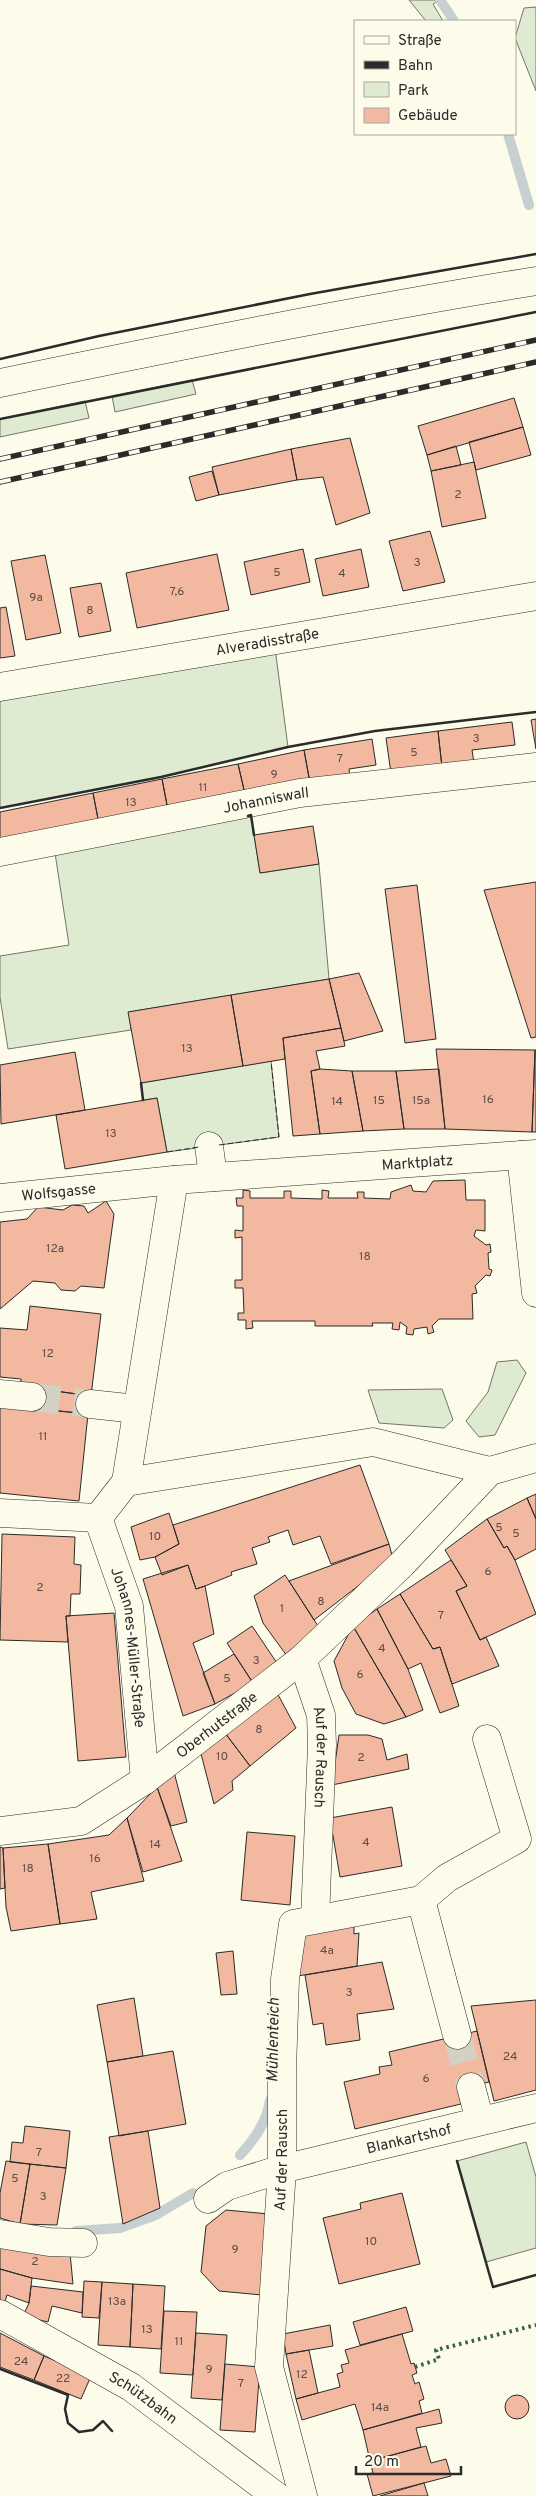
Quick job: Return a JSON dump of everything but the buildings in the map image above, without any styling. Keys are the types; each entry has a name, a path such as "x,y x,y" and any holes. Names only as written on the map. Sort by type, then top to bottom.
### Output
{"street":[{"path":"0,383 381,307 536,281"},
{"name":"Alveradisstraße","path":"0,687 536,596"},
{"name":"Johanniswall","path":"0,852 300,793 536,767"},
{"path":"209,1146 213,1177"},
{"name":"Marktplatz","path":"117,1185 528,1154 536,1293"},
{"path":"0,1513 98,1518 126,1482 174,1180"},
{"name":"Wolfsgasse","path":"0,1198 117,1185"},
{"path":"0,1394 32,1397"},
{"path":"90,1404 137,1409"},
{"path":"126,1482 373,1442 490,1471 536,1458"},
{"name":"Oberhutstraße","path":"0,1831 81,1821 145,1780 302,1660 402,1564 490,1471"},
{"name":"Johannes-Müller-Straße","path":"98,1518 129,1606 145,1780"},
{"name":"Auf der Rausch","path":"302,1660 320,1715 322,1745 315,1919 293,1924 285,1979 282,2070 282,2169 269,2367 303,2496"},
{"path":"315,1919 421,1900 447,1878 517,1839 487,1739"},
{"path":"421,1900 457,2035"},
{"path":"470,2087 480,2121"},
{"name":"Blankartshof","path":"208,2199 226,2186 282,2169 536,2108"},
{"path":"0,2234 49,2242 83,2243"},
{"name":"Schützbahn","path":"0,2314 131,2387 276,2496"}],"green space":[{"path":"409,0 439,0 433,4 442,20 425,20"},
{"path":"536,7 536,91 516,41 524,8"},
{"path":"192,380 196,394 115,412 112,396"},
{"path":"85,401 89,418 0,437 0,419"},
{"path":"275,648 288,747 161,777 0,808 0,699"},
{"path":"251,815 260,873 319,864 329,979 129,1012 131,1030 8,1049 0,997 0,956 69,945 55,853"},
{"path":"271,1061 279,1137 167,1152 157,1098 143,1100 141,1083"},
{"path":"517,1360 526,1373 495,1435 479,1437 466,1421 488,1392 497,1362"},
{"path":"442,1389 453,1420 444,1428 379,1423 368,1390"},
{"path":"526,2142 536,2177 536,2248 486,2262 457,2161"}],"waterway":[{"path":"440,0 453,20"},
{"path":"508,135 529,205"},
{"name":"Mühlenteich","path":"240,2155 260,2130 270,2100"},
{"name":"Mühlenteich","path":"76,2231 120,2228 156,2215 193,2193"}],"tunnel":[{"path":"32,1397 90,1404"},
{"path":"457,2035 471,2087"}],"railway":[{"path":"0,459 536,340"},
{"path":"0,482 536,362"}],"hedge":[{"path":"415,2367 439,2359 436,2350 536,2325"}],"fence":[{"path":"219,1145 279,1137 271,1061"},
{"path":"167,1152 199,1147"}],"wall":[{"path":"0,359 99,336 310,294 536,254"},
{"path":"0,419 536,312"},
{"path":"0,808 161,777 288,747 375,731 536,712"},
{"path":"248,816 251,815 254,835"},
{"path":"141,1083 143,1100"},
{"path":"457,2161 493,2287 536,2275"},
{"path":"0,2369 68,2395 65,2409 68,2423 79,2432 93,2430 103,2421 112,2431"}]}
